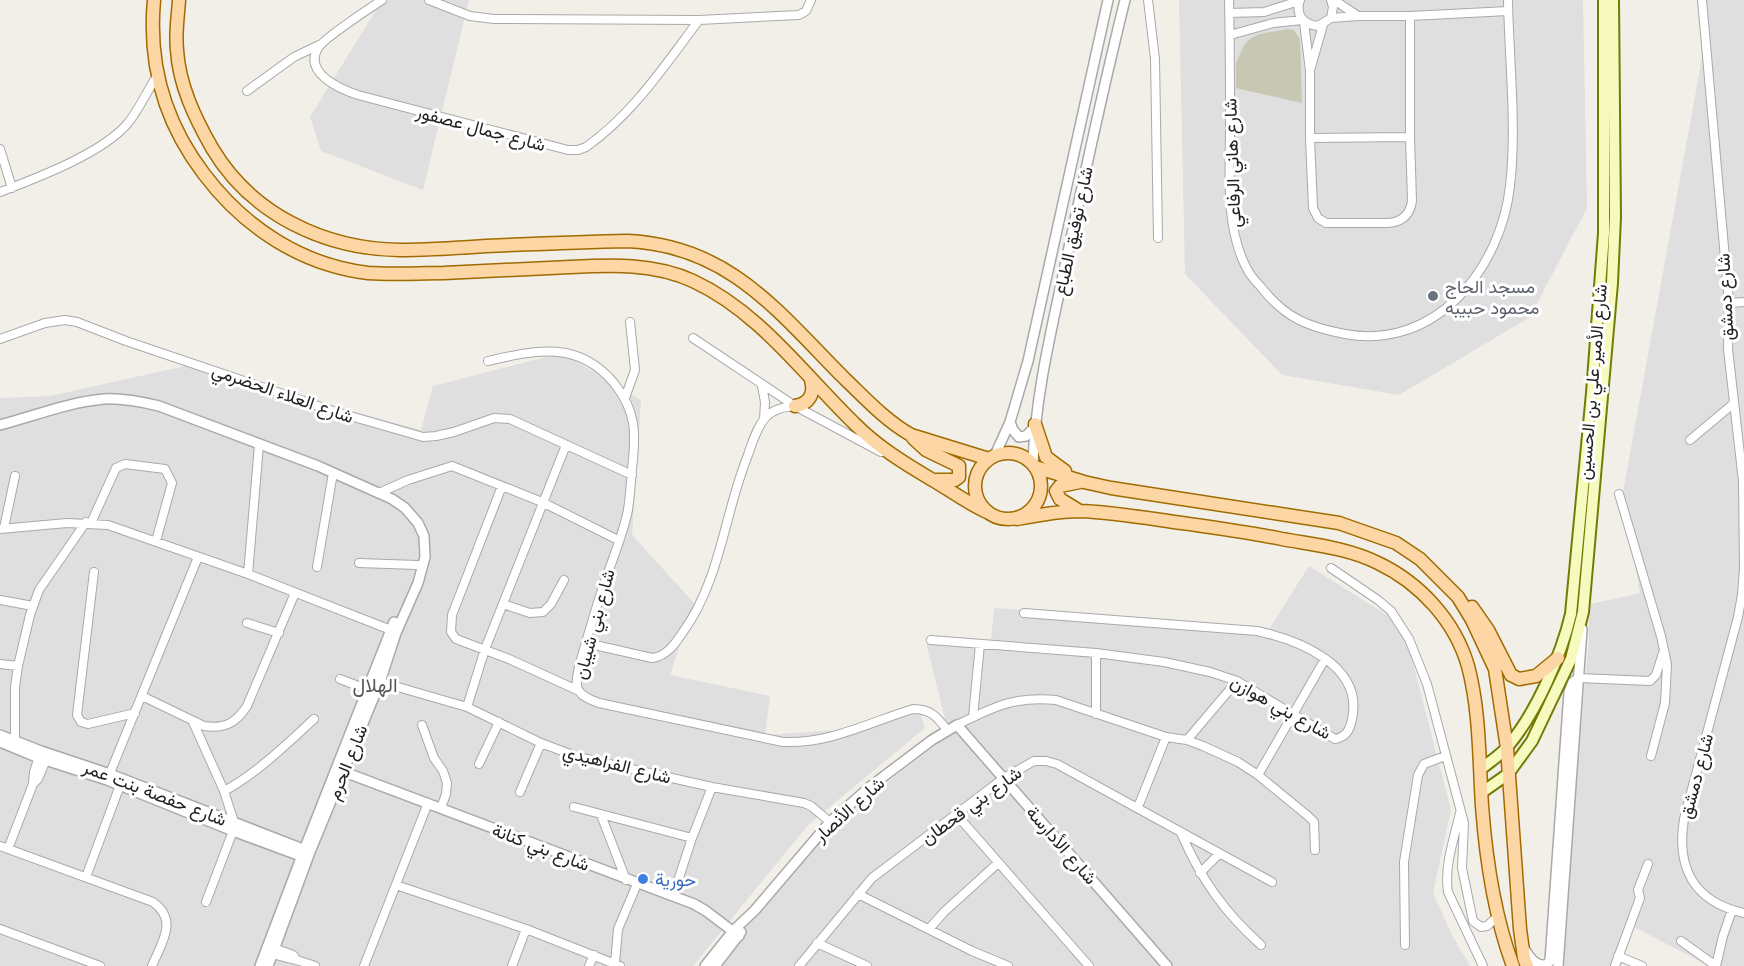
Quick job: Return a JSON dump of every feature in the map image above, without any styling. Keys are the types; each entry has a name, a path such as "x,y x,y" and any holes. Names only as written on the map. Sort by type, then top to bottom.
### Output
{"main road":[{"path":"154,0 153,53 157,76 166,105 189,154 236,211 259,229 302,255 348,270 390,274 617,265 658,269 691,280 732,303 757,324 857,427 897,459 970,504 1001,519 1081,511 1112,513 1247,532 1344,550 1378,563 1399,575 1428,598 1443,615 1458,640 1468,666 1474,700 1483,821 1498,916 1513,966"},
{"path":"179,0 177,50 180,71 194,115 219,160 257,202 274,213 328,239 378,249 628,241 655,243 682,250 721,266 749,285 781,313 874,408 911,435 927,450 959,466 959,477 955,480 948,482 932,479"},
{"name":"شارع الأمير علي بن الحسين","path":"1481,794 1508,774 1528,747 1571,659 1583,612 1615,217 1609,34 1604,0"},
{"name":"شارع الأمير علي بن الحسين","path":"1480,770 1507,748 1528,718 1558,658 1571,614 1601,288 1609,34 1613,0"},
{"path":"795,406 808,401 812,394 812,380"},
{"path":"1034,426 1050,462 1084,482"},
{"path":"911,435 992,457"},
{"path":"987,512 977,500 975,484 980,469 992,457 1005,453 1015,454 1025,457 1034,466 1041,482 1039,498 1030,511 1017,519"},
{"path":"1034,466 1084,482 1340,523 1372,533 1420,559 1458,597 1475,609 1511,675 1518,679 1536,676 1558,658"},
{"path":"1081,511 1060,500 1056,491 1064,484 1084,482"},
{"path":"1458,597 1472,620 1495,669 1507,748 1522,944 1527,966"}],"street":[{"path":"247,91 294,57 319,45 382,0"},
{"path":"429,0 470,16 494,19 699,20 799,15 807,11 811,0"},
{"name":"شارع توفيق الطباع","path":"992,457 1010,422 1028,361 1108,0"},
{"name":"شارع توفيق الطباع","path":"1034,466 1034,426 1039,390 1082,185 1125,0"},
{"path":"1148,0 1155,59 1158,238"},
{"name":"شارع هاني الرفاعي","path":"1229,0 1230,162 1233,224 1234,235 1245,267 1274,303 1300,321 1320,329 1357,336 1401,333 1427,322 1446,309 1470,282 1497,236 1510,188 1512,159 1508,0"},
{"path":"1332,0 1358,16"},
{"path":"1230,35 1273,23 1303,21 1313,26 1323,24 1330,18 1332,0"},
{"name":"شارع دمشق","path":"1702,0 1721,236 1729,303 1728,350 1744,482 1744,568 1738,617 1681,836 1683,864 1691,880 1704,894 1732,910 1744,913"},
{"path":"1229,13 1264,12 1300,1 1298,11 1303,21 1310,71 1313,208 1318,218 1326,223 1388,223 1401,220 1411,209 1410,16"},
{"path":"1330,18 1508,11"},
{"name":"شارع جمال عصفور","path":"319,45 315,58 316,67 324,78 348,91 553,147 578,150 594,141 646,90 699,20"},
{"path":"1310,71 1323,24"},
{"path":"0,192 90,152 113,137 135,114 157,76"},
{"path":"1310,138 1410,137"},
{"path":"0,149 12,188"},
{"path":"1729,303 1744,302"},
{"name":"شارع العلاء الحضرمي","path":"0,339 45,322 65,320 77,322 126,341 333,411 423,437 435,436 494,417 502,417 632,475"},
{"path":"625,398 635,370 630,321"},
{"path":"693,338 795,406 858,441 897,459"},
{"name":"شارع بني شيبان","path":"488,361 541,352 571,353 588,361 603,372 625,398 630,408 636,435 627,512 577,676 577,690 587,699 783,742 803,743 825,740 913,709 929,711 947,730"},
{"path":"586,643 652,658 664,654 679,638 696,612 710,580 739,478 764,419 765,402 762,386"},
{"path":"0,425 84,402 105,399 136,401 159,406 380,493 399,503 418,523"},
{"path":"1690,440 1733,404"},
{"path":"764,419 778,409 795,406"},
{"path":"1010,422 1012,430 1019,437 1029,434 1034,426"},
{"path":"248,574 259,445"},
{"path":"467,706 485,649 566,445"},
{"path":"15,744 15,687 33,606 39,590 89,522 116,468 125,464 165,469 172,483 156,541"},
{"path":"380,493 408,480 452,466 542,502 618,540"},
{"path":"316,567 333,473"},
{"path":"15,476 2,529 89,522 108,525 248,574 393,632"},
{"path":"502,486 450,624 451,632 456,639 485,649 577,690"},
{"path":"1619,494 1665,648 1667,664 1665,703 1651,756"},
{"name":"شارع الحرم","path":"260,966 270,950 376,681 417,565 421,541 418,523"},
{"name":"شارع الحرم","path":"393,632 418,583 425,557 424,536 418,523"},
{"path":"109,777 198,557"},
{"path":"359,562 417,565"},
{"path":"1331,568 1391,611 1409,639 1427,684 1461,809 1464,834 1462,868 1473,921 1481,927 1487,926 1498,916"},
{"path":"94,572 76,715 81,722 88,724 135,713"},
{"path":"503,604 530,613 543,612 551,604 564,580"},
{"path":"142,696 193,722 215,728 228,726 236,721 247,706 295,593"},
{"path":"0,600 33,606"},
{"name":"شارع الأمير علي بن الحسين","path":"1558,966 1583,612"},
{"name":"شارع بني هوازن","path":"931,640 1096,653 1210,672 1237,681 1335,738 1341,738 1346,734 1353,716 1353,698 1346,680 1338,669 1325,658 1292,641 1257,631 1024,613"},
{"path":"247,623 279,633"},
{"path":"973,717 980,644"},
{"path":"1579,678 1650,681 1656,675 1665,648"},
{"path":"1096,653 1096,714"},
{"path":"1258,775 1325,658"},
{"path":"0,664 18,666"},
{"name":"شارع الأمير علي بن الحسين","path":"1522,944 1534,962 1546,965 1550,961 1569,692 1573,682 1579,678"},
{"path":"340,680 372,691"},
{"name":"شارع الفراهيدي","path":"376,681 467,706 541,743 578,757 712,787 804,803 830,822"},
{"path":"1187,740 1237,681"},
{"path":"957,725 999,706 1028,699 1056,700 1166,737 1187,740 1238,762 1258,775 1314,822 1316,850"},
{"path":"224,791 288,743 314,719"},
{"path":"193,722 224,791 234,827 206,902"},
{"path":"479,764 499,722"},
{"path":"422,725 434,758 443,771 447,783 441,808"},
{"name":"شارع الأنصار","path":"705,966 830,822 871,786 957,725"},
{"name":"شارع الأدارسة","path":"957,725 1167,966"},
{"name":"شارع حفصة بنت عمر","path":"0,735 43,756 109,777 306,854"},
{"path":"1138,807 1166,737"},
{"name":"شارع حفصة بنت عمر","path":"0,742 15,744"},
{"path":"520,792 541,743"},
{"path":"43,756 34,772 33,783 4,847 153,902 165,913 166,929 152,966"},
{"path":"1405,945 1404,862 1418,776 1425,764 1445,756"},
{"name":"شارع بني قحطان","path":"799,966 872,879 1004,778 1034,761 1057,764 1272,882"},
{"name":"شارع بني كنانة","path":"339,771 673,896 706,911 736,933"},
{"path":"86,877 122,782"},
{"path":"673,896 712,787"},
{"path":"364,966 428,804"},
{"path":"574,807 692,838"},
{"path":"1461,809 1448,863 1447,882 1453,905 1483,966"},
{"path":"956,814 1089,966"},
{"path":"601,815 626,880"},
{"path":"1181,832 1200,873 1226,911 1261,945"},
{"path":"1200,873 1219,854"},
{"path":"929,929 998,863"},
{"path":"1615,966 1640,898 1638,890 1648,864"},
{"path":"396,885 526,929 618,964 616,939 618,929 637,884"},
{"path":"858,894 972,951 1008,966"},
{"path":"1681,941 1716,966 1732,910"},
{"path":"1464,929 1473,921"},
{"path":"0,929 100,966"},
{"path":"512,966 526,929"},
{"name":"شارع الأنصار","path":"715,966 736,933"},
{"path":"817,943 867,966"},
{"path":"270,950 292,960 296,959 315,966"},
{"name":"شارع الحرم","path":"268,966 270,950"},
{"path":"589,966 594,955"},
{"path":"1618,956 1642,966"}],"shaded area":[{"path":"382,0 469,0 423,190 321,151 310,117"},
{"path":"1179,0 1583,0 1587,208 1530,317 1399,395 1282,375 1185,274"},
{"path":"1705,0 1744,0 1744,966 1709,966 1634,927 1621,966 1559,966 1591,604 1640,593 1623,492 1708,25"},
{"path":"1294,30 1300,39 1302,103 1236,88 1236,63 1244,45 1259,34"},
{"path":"562,353 641,400 632,535 694,603 670,675 770,696 765,735 838,730 917,703 925,728 809,824 693,966 0,966 0,398 50,396 185,366 421,430 433,386"},
{"path":"1309,566 1403,625 1451,810 1433,893 1453,937 1470,966 714,966 828,828 949,735 926,643 991,641 994,608 1269,629"}],"place":[{"name":"مسجد الحاج محمود حبيبه","path":"1433,296"},
{"name":"حورية","path":"643,879"}],"district":[{"name":"الهلال","path":"375,685"}]}
